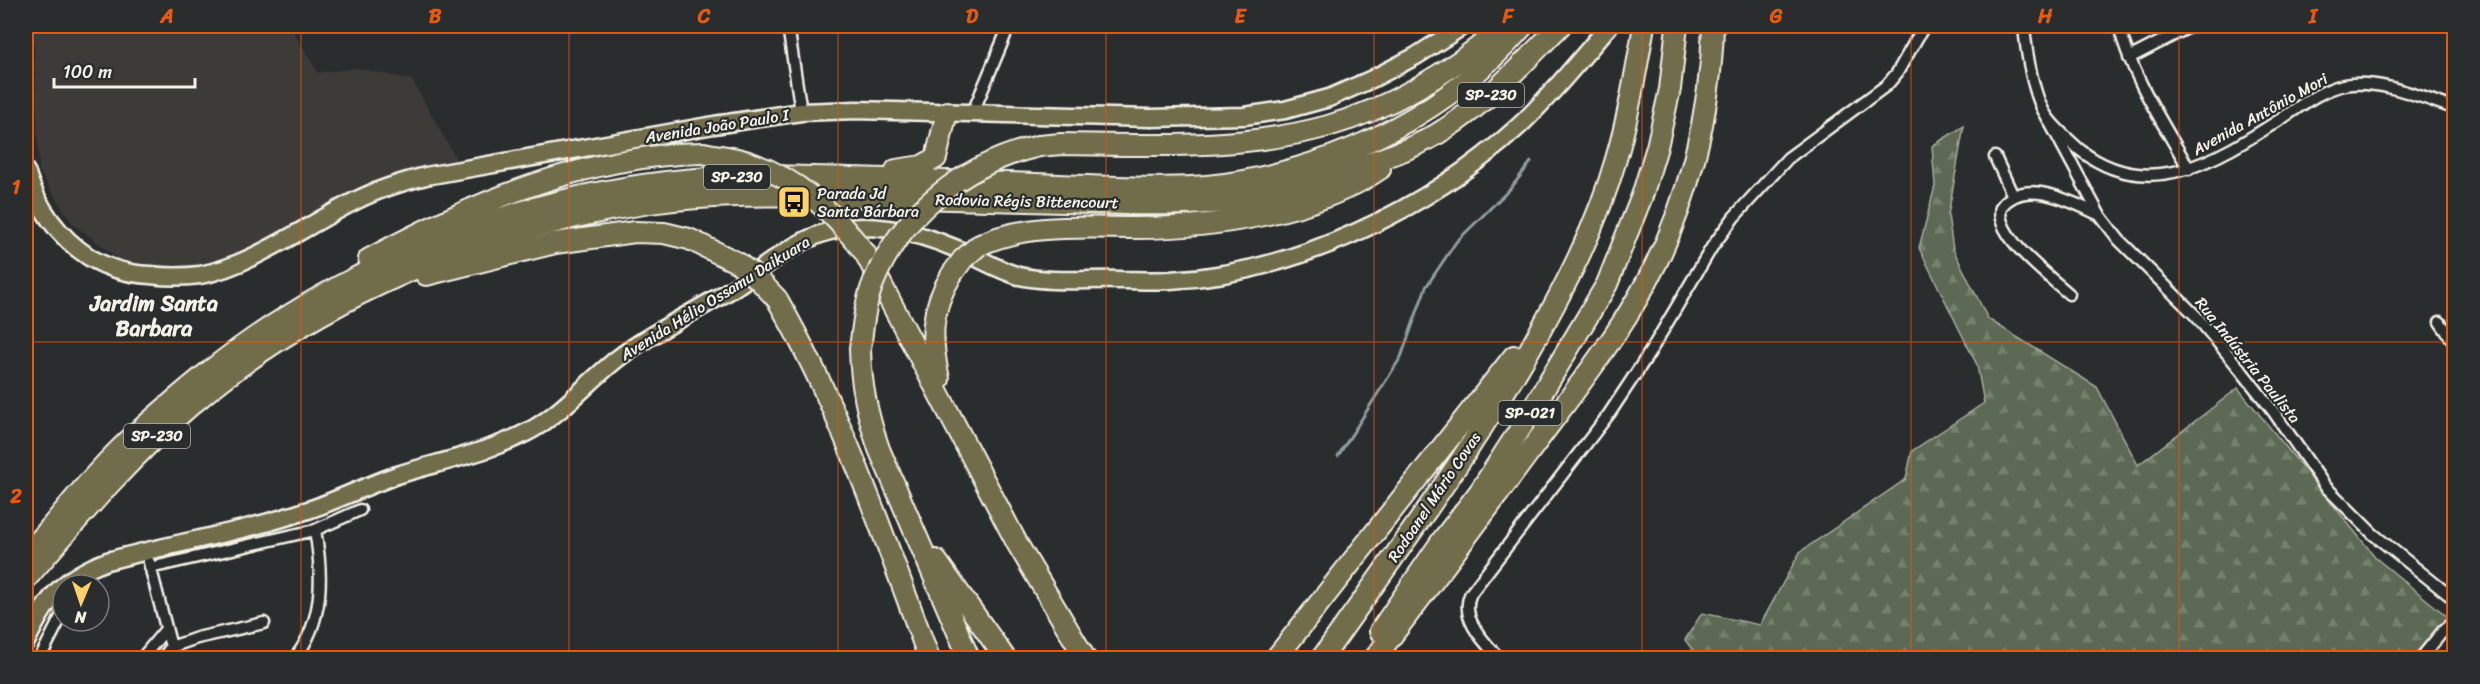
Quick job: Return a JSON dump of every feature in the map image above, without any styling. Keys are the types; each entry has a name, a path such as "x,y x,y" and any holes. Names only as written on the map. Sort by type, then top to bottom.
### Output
{"highway":[{"path":"969,658 879,449 867,414 861,384 860,349 873,282 891,246 917,212 942,190 969,174 1004,157 1039,146 1221,143 1269,138 1328,126 1394,100 1430,81 1505,26"},
{"name":"Rodovia Régis Bittencourt","path":"26,556 135,434 238,350 284,318 348,283 429,245 497,220 611,190 667,182 730,177 1147,187 1240,182 1293,170 1339,155 1391,131 1454,91 1510,41 1523,26"},
{"name":"Rodovia Régis Bittencourt","path":"26,579 116,476 193,403 256,354 312,319 396,276 459,250 530,227 651,203 697,198 779,195 1107,204 1227,202 1269,195 1410,148 1444,130 1494,92 1560,26"},
{"name":"Rodoanel Mário Covas","path":"1322,658 1472,442 1557,303 1594,222 1616,160 1634,83 1644,26"},
{"name":"Rodoanel Mário Covas","path":"1362,658 1504,454 1607,284 1642,196 1657,147 1670,89 1677,26"},
{"path":"1375,658 1569,398 1618,330 1647,282 1671,229 1686,187 1703,114 1713,26"},
{"path":"795,177 907,170 922,166 936,158 948,112"},
{"path":"943,402 933,344 934,317 940,294 951,274 978,246 1016,232 1081,228 1153,228 1217,223 1265,215 1316,199 1369,176 1410,148"},
{"path":"238,350 275,317 338,275 469,209 543,181 589,168 665,154 703,153 744,161 781,176 809,194 838,220 865,253 1018,545 1070,658"},
{"path":"312,319 424,275 555,243 604,235 664,233 689,239 738,263 757,278 777,299 820,378 888,545 929,658"},
{"path":"1276,658 1557,303"},
{"path":"906,515 955,590 1005,658"},
{"path":"888,545 942,658"},
{"path":"1018,545 1085,658"}],"main road":[{"name":"Avenida João Paulo I","path":"26,171 44,213 63,236 80,251 117,271 157,276 190,276 228,266 358,199 404,181 468,167 801,112 856,110 1198,118 1244,116 1285,110 1329,98 1416,56 1463,26"},
{"name":"Avenida Hélio Ossamu Daikuara","path":"26,642 53,594 73,576 86,569 106,561 257,525 312,508 379,481 519,436 558,411 619,357 735,287 795,246 820,234 844,228 895,230 957,249 1000,270 1044,279 1169,280 1196,278 1244,269 1338,240 1381,222 1416,201 1498,144 1550,95 1609,26"}],"street":[{"path":"788,26 801,112"},
{"path":"973,112 1009,26"},
{"path":"1499,658 1472,625 1467,611 1467,600 1471,593 1609,414 1650,352 1712,247 1734,217 1788,158 1874,97 1887,85 1897,73 1924,26"},
{"name":"Avenida Antônio Mori","path":"2024,26 2027,55 2047,117 2095,161 2124,173 2146,175 2189,169 2229,151 2316,96 2345,85 2383,87 2454,108"},
{"path":"2119,26 2129,58 2143,89 2189,169"},
{"path":"2129,58 2191,26"},
{"name":"Rua Indústria Paulista","path":"2047,117 2099,214 2126,248 2196,316 2273,411 2325,486 2373,534 2454,599"},
{"path":"1995,157 2013,196"},
{"path":"2069,294 2024,253 2000,221 2001,207 2013,196 2039,193 2055,196 2099,214"},
{"path":"2440,322 2454,342"},
{"path":"150,568 315,530 360,510"},
{"path":"257,525 262,543"},
{"path":"295,658 309,635 321,588 321,568 315,530"},
{"path":"146,551 171,647"},
{"path":"84,573 86,569"},
{"path":"2421,658 2443,630 2454,621"},
{"path":"163,658 171,647 197,638 264,623"},
{"path":"142,658 166,629"},
{"path":"40,658 53,633"}],"shaded area":[{"path":"33,26 290,26 318,73 357,68 412,80 458,162 223,267 129,267 72,223 39,171"}],"green space":[{"path":"1964,126 1948,215 1953,249 1988,319 2097,387 2138,465 2238,388 2377,559 2448,617 2416,658 1699,658 1685,640 1702,613 1760,625 1800,552 1906,479 1912,451 1984,403 1977,365 1919,248 1935,186 1932,146"}],"waterway":[{"path":"1338,456 1401,357 1426,287 1456,242 1511,188 1531,162"}],"place":[{"name":"Parada Jd Santa Bárbara","path":"794,202"}],"district":[{"name":"Jardim Santa Barbara","path":"154,316"}]}
